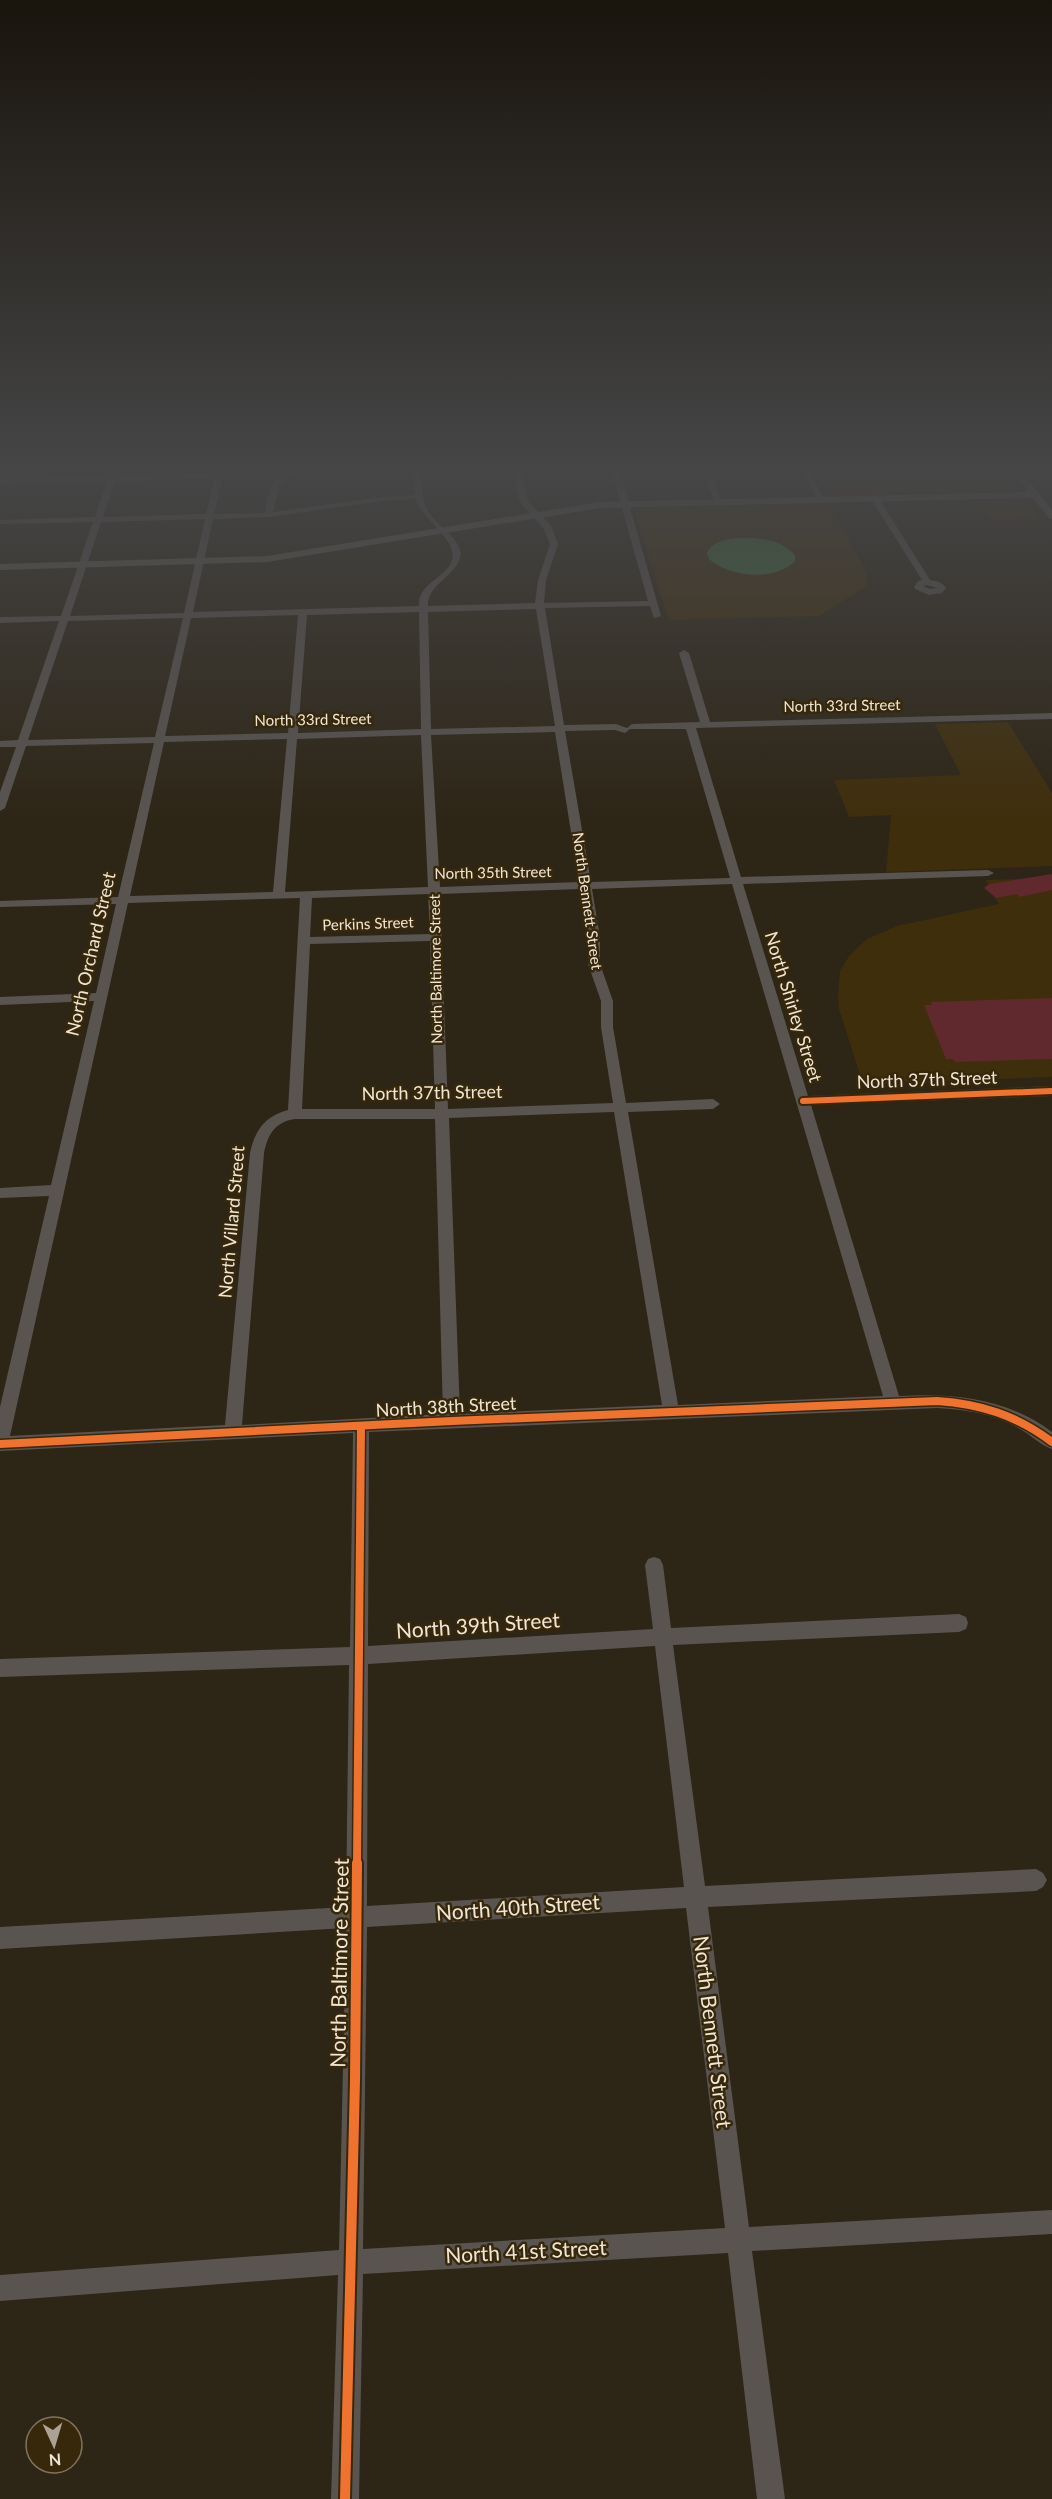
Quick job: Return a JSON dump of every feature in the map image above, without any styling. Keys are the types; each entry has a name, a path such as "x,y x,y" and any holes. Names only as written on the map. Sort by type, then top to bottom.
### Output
{"street":[{"path":"0,808 75,589"},
{"name":"North Orchard Street","path":"0,1444 194,589"},
{"name":"North Baltimore Street","path":"428,589 425,592 423,609 426,732 434,890 452,1421"},
{"name":"North Bennett Street","path":"540,589 540,606 594,937 594,964 607,1001 608,1027 671,1412"},
{"path":"650,589 657,616"},
{"path":"0,620 654,603"},
{"path":"279,896 303,612"},
{"path":"684,653 706,725"},
{"name":"North 33rd Street","path":"0,744 1052,716"},
{"name":"North Shirley Street","path":"690,725 893,1402"},
{"name":"North 35th Street","path":"0,904 988,873"},
{"path":"295,1114 306,894"},
{"name":"Perkins Street","path":"303,941 435,937"},
{"path":"0,1001 100,997"},
{"name":"North 37th Street","path":"803,1101 1052,1091"},
{"name":"North 37th Street","path":"295,1114 440,1114 712,1104"},
{"name":"North Villard Street","path":"233,1432 260,1139 270,1122 281,1116 295,1114"},
{"path":"0,1193 57,1190"},
{"name":"North 38th Street","path":"0,1444 452,1421 937,1401 978,1404 1022,1420 1052,1442"},
{"name":"North Baltimore Street","path":"345,2499 357,1918 362,1427"},
{"name":"North Bennett Street","path":"654,1565 771,2499"},
{"name":"North 39th Street","path":"0,1668 360,1656 663,1637 959,1623"},
{"name":"North 40th Street","path":"0,1938 695,1897 1036,1880"},
{"name":"North 41st Street","path":"0,2288 350,2262 1052,2222"}],"shaded area":[{"path":"659,589 862,589 819,616 669,620"},
{"path":"1008,722 1052,793 1052,866 886,872 891,815 849,817 834,780 961,775 935,724"},
{"path":"1052,874 1052,890 1020,897 1017,894 996,898 984,888 989,884"},
{"path":"1052,878 1052,1077 863,1084 839,1009 840,971 849,956 867,939 897,926 999,904 986,880"},
{"path":"1052,998 1052,1059 955,1062 953,1059 946,1059 924,1005 932,1005 931,1002"}],"cycle path":[{"path":"803,1101 1052,1091"},
{"path":"0,1444 452,1421 937,1401 970,1404 998,1411 1025,1423 1052,1442"},
{"path":"345,2499 355,2080 361,1427"}]}
